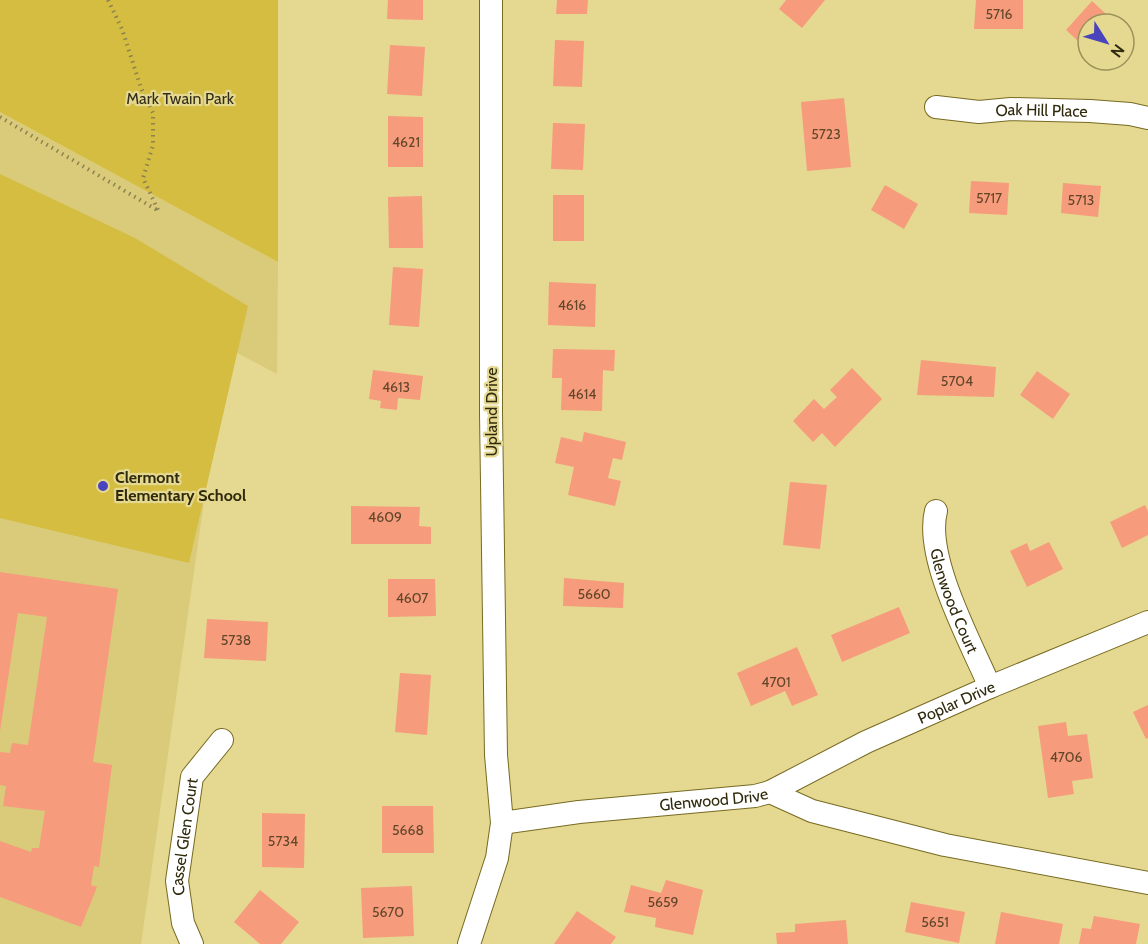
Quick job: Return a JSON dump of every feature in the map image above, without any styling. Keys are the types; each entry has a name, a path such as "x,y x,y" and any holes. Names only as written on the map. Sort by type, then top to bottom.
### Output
{"street":[{"name":"Upland Drive","path":"491,0 492,496 496,755 502,823"},
{"name":"Oak Hill Place","path":"936,107 979,112 1011,109 1090,111 1130,114 1148,118"},
{"name":"Glenwood Court","path":"936,511 934,530 938,557 948,590 990,687"},
{"name":"Poplar Drive","path":"770,792 866,742 990,687 1148,622"},
{"name":"Cassel Glen Court","path":"192,944 183,923 177,881 192,777 222,740"},
{"name":"Glenwood Drive","path":"502,823 579,812 755,796 770,792 812,811 935,843 1148,883"},
{"path":"469,944 497,858 502,823"}],"path":[{"path":"0,117 158,210 142,178 153,145 153,112 141,88 122,29 108,0"}],"shaded area":[{"name":"Clermont Elementary School","path":"0,112 278,262 277,374 226,347 141,944 0,944"}],"green space":[{"name":"Mark Twain Park","path":"0,0 278,0 278,262 0,112"},
{"path":"0,174 135,238 248,306 189,563 0,518"}],"building":[{"path":"388,0 423,0 423,20 387,19"},
{"path":"557,0 588,0 587,14 556,14"},
{"path":"786,0 825,0 802,28 779,9"},
{"path":"976,0 1023,0 1023,29 974,29"},
{"path":"1092,1 1104,12 1082,12"},
{"path":"1076,19 1076,39 1066,30"},
{"path":"555,40 584,41 582,87 553,86"},
{"path":"390,45 425,47 422,96 387,94"},
{"path":"844,98 851,167 807,171 801,102"},
{"path":"388,116 423,117 423,167 388,167"},
{"path":"553,123 585,124 583,170 551,169"},
{"path":"971,181 1009,183 1007,215 969,213"},
{"path":"1063,183 1101,186 1098,217 1061,213"},
{"path":"885,185 918,204 904,229 871,210"},
{"path":"553,195 584,195 584,241 553,241"},
{"path":"422,196 423,248 389,248 388,197"},
{"path":"393,267 423,269 419,327 389,325"},
{"path":"549,282 596,284 595,327 548,325"},
{"path":"553,349 615,350 614,371 603,370 602,411 561,410 562,378 552,378"},
{"path":"921,360 996,367 994,397 917,395"},
{"path":"852,368 882,399 835,447 822,433 813,442 793,421 814,399 824,409 837,397 830,390"},
{"path":"373,370 423,376 420,400 398,398 397,410 380,408 381,401 369,399"},
{"path":"1037,371 1070,394 1053,419 1020,395"},
{"path":"584,432 626,442 622,460 613,458 608,478 621,481 615,506 568,495 574,467 555,463 561,437 582,442"},
{"path":"790,482 827,485 820,549 783,545"},
{"path":"1145,505 1148,511 1148,535 1122,548 1110,522"},
{"path":"351,506 420,507 419,526 431,527 431,544 351,544"},
{"path":"1049,542 1063,569 1027,587 1010,551 1027,543 1030,551"},
{"path":"0,572 118,589 93,762 112,765 99,867 94,866 91,885 97,887 81,927 0,897 0,841 31,852 32,848 39,848 45,811 3,806 6,786 0,785 0,752 10,753 12,743 28,745 47,617 18,613 0,731"},
{"path":"564,578 624,583 623,608 563,606"},
{"path":"388,579 435,579 436,616 388,617"},
{"path":"899,607 910,633 842,662 831,635"},
{"path":"207,619 268,622 266,661 204,658"},
{"path":"797,647 818,695 792,706 785,691 751,706 737,673"},
{"path":"400,673 431,675 427,735 395,732"},
{"path":"1148,705 1148,738 1146,739 1133,712"},
{"path":"1066,722 1068,736 1087,734 1093,778 1072,781 1074,794 1048,798 1038,726"},
{"path":"382,806 433,806 434,853 382,853"},
{"path":"262,813 305,814 304,868 262,867"},
{"path":"666,880 703,890 693,935 655,927 656,918 624,912 631,885 661,893"},
{"path":"412,886 414,936 363,938 361,888"},
{"path":"260,890 299,922 281,944 260,944 234,922"},
{"path":"911,902 965,912 959,943 905,932"},
{"path":"577,911 616,937 611,944 554,944"},
{"path":"1001,912 1063,924 1059,944 995,944"},
{"path":"1094,916 1140,924 1136,944 1079,944 1082,928 1091,929"},
{"path":"846,920 848,944 777,944 776,933 795,932 795,924"}],"place":[{"name":"Clermont Elementary School","path":"103,486"}]}
